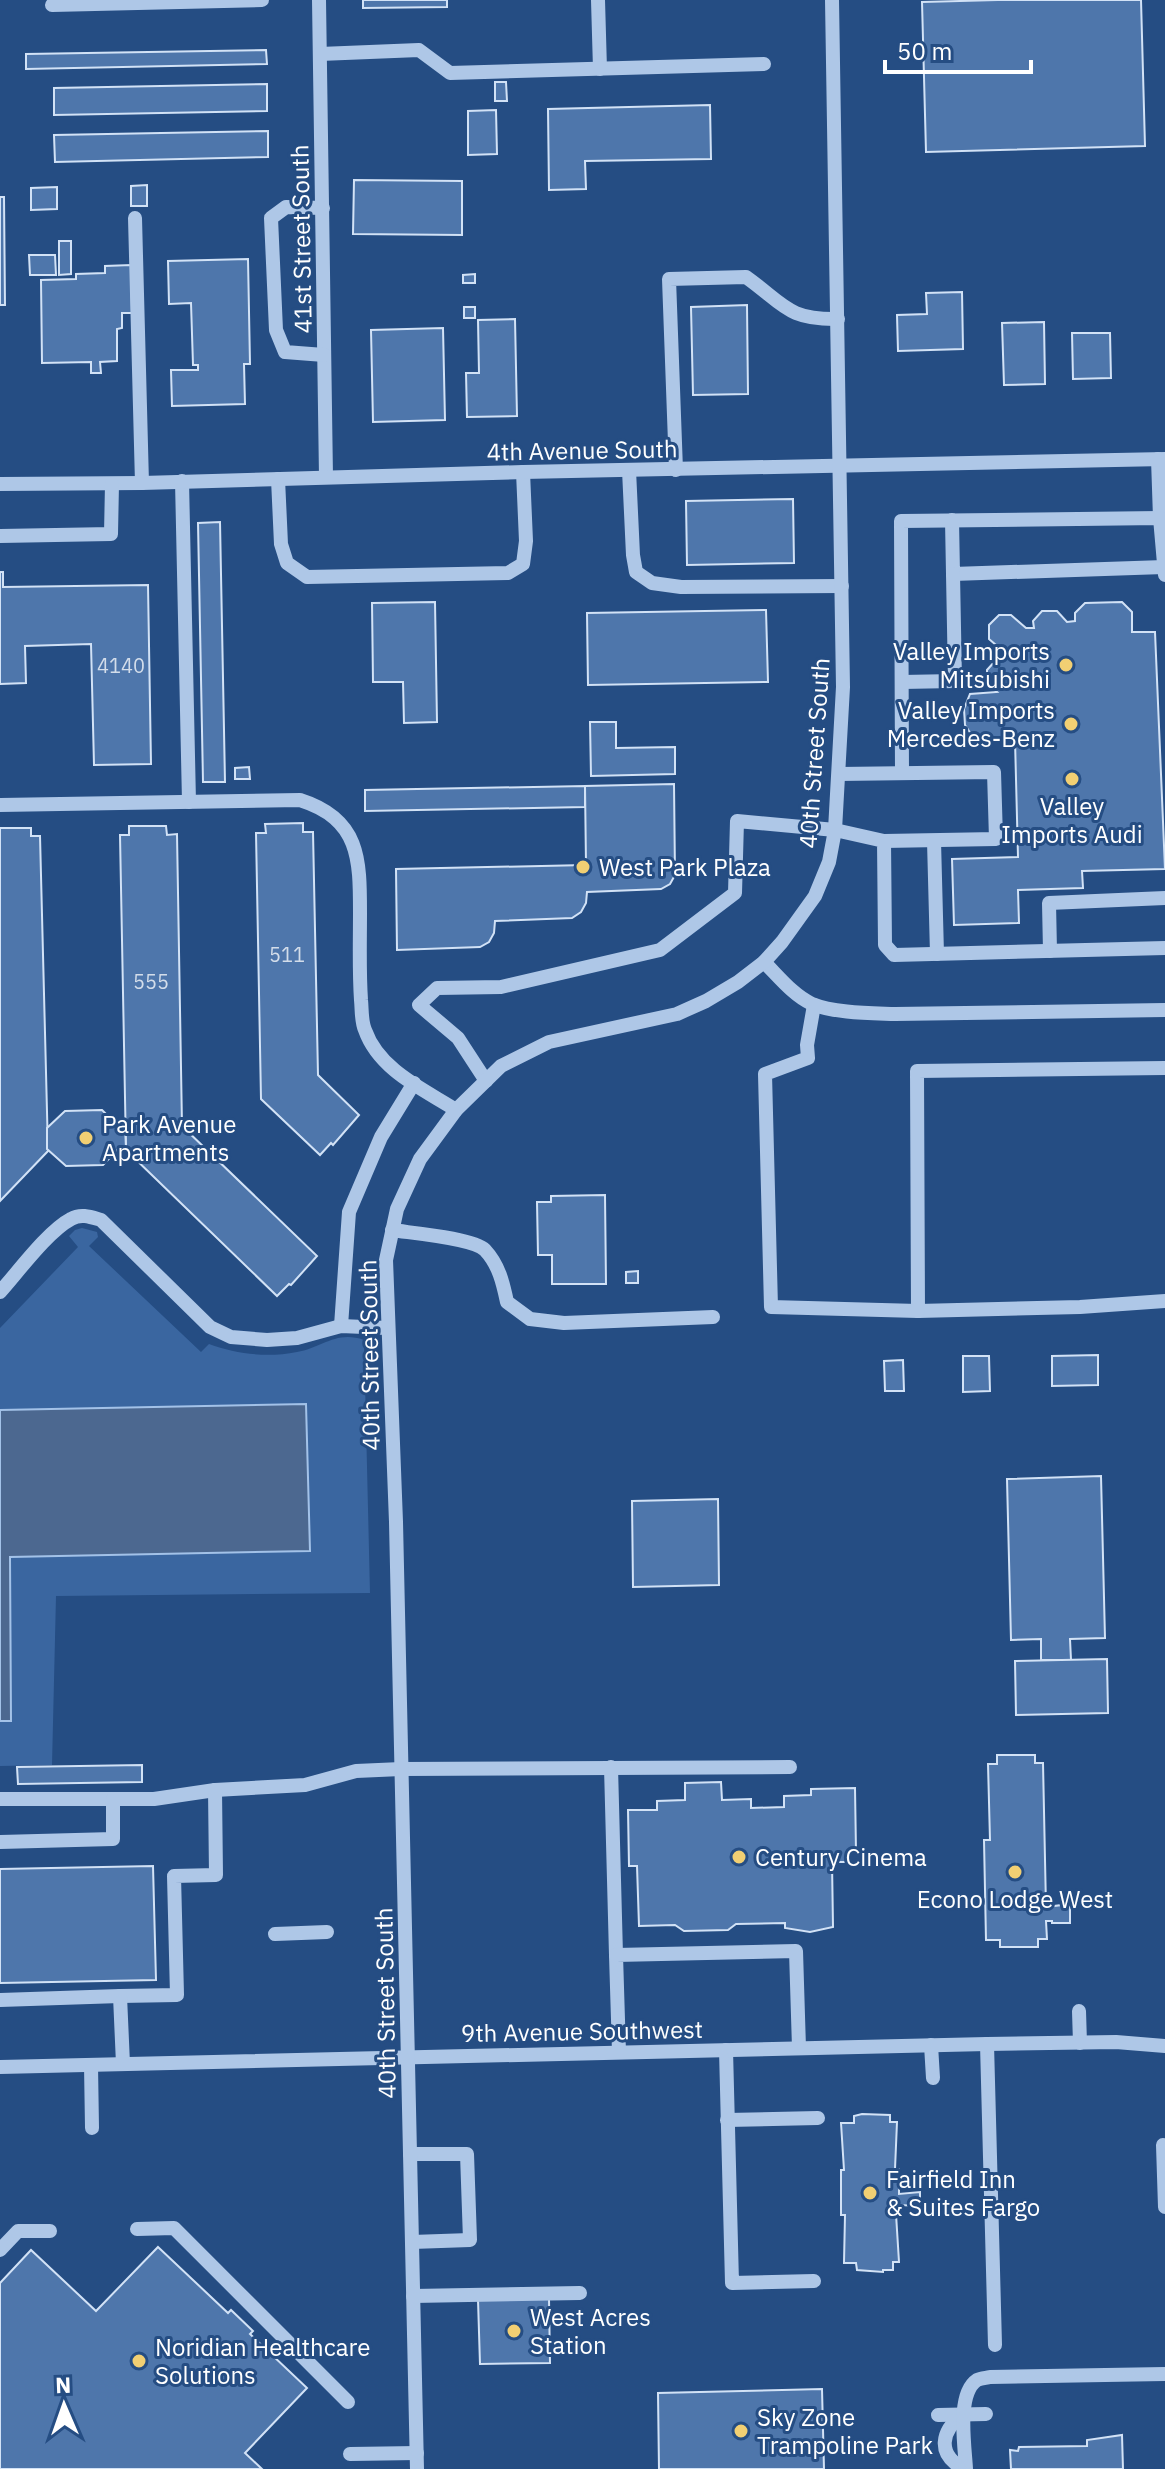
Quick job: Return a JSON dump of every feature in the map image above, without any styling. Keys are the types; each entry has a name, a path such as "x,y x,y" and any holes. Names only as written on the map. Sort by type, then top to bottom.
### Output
{"street":[{"path":"52,5 262,0"},
{"name":"41st Street South","path":"319,0 326,477"},
{"path":"598,0 600,69"},
{"name":"40th Street South","path":"417,2469 396,1522 386,1260 397,1209 420,1159 456,1110 501,1066 549,1042 677,1014 738,982 764,962 782,942 815,896 829,862 835,830 843,687 832,0"},
{"path":"320,54 419,50 450,73 764,64"},
{"path":"323,208 286,207 271,218 276,330 285,352 324,355"},
{"path":"135,218 142,483"},
{"path":"676,470 669,279 746,277 798,316 818,320 838,319"},
{"path":"1162,459 1165,575"},
{"name":"4th Avenue South","path":"0,484 112,484 1162,459"},
{"path":"629,470 636,572 652,583 681,587 842,586"},
{"path":"278,479 281,544 287,563 307,577 508,573 523,564 526,541 523,472"},
{"path":"182,481 189,802"},
{"path":"0,536 111,534 112,484"},
{"path":"902,773 901,521 1162,518"},
{"path":"902,682 955,681 952,520"},
{"path":"953,574 1164,567"},
{"path":"486,1081 458,1038 419,1005 437,988 501,987 660,950 735,893 737,821 835,830 884,841 996,839 994,772 839,774"},
{"path":"0,805 300,800 333,815 346,829 357,849 364,1029 391,1068 456,1110"},
{"path":"884,841 885,945 894,955 1165,948"},
{"path":"934,841 937,954"},
{"path":"1050,951 1049,903 1165,898"},
{"path":"764,962 793,992 814,1005 857,1012 1165,1010"},
{"path":"814,1005 807,1045 808,1058 765,1074 771,1307 918,1311 1080,1307 1165,1301"},
{"path":"918,1311 917,1071 1165,1068"},
{"path":"341,1326 349,1212 381,1137 414,1083"},
{"path":"0,1292 55,1232 72,1218 86,1215 110,1227 210,1327 231,1337 267,1340 297,1338 341,1326 387,1328"},
{"path":"392,1230 453,1239 483,1248 501,1274 507,1302 530,1319 564,1323 713,1317"},
{"path":"611,1767 619,2052"},
{"path":"0,1799 154,1799 215,1790 305,1785 356,1771 401,1769 790,1767"},
{"path":"0,2000 177,1995 174,1876 216,1875 215,1790"},
{"path":"0,1842 113,1839 113,1799"},
{"path":"275,1934 327,1932"},
{"path":"616,1955 796,1951 799,2048"},
{"path":"120,1996 123,2064"},
{"path":"1079,2011 1080,2043"},
{"name":"9th Avenue Southwest","path":"0,2067 931,2045 1116,2042 1165,2046"},
{"path":"987,2044 995,2345"},
{"path":"931,2045 933,2078"},
{"path":"726,2050 732,2283 814,2281"},
{"path":"91,2065 92,2128"},
{"path":"727,2120 818,2118"},
{"path":"1163,2145 1165,2207"},
{"path":"410,2154 467,2154 470,2240 412,2242"},
{"path":"137,2229 174,2228 348,2402"},
{"path":"0,2250 18,2231 50,2231"},
{"path":"413,2296 580,2293"},
{"path":"965,2469 963,2414 967,2392 977,2380 990,2377 1165,2374"},
{"path":"938,2415 986,2414"},
{"path":"350,2454 417,2453"}],"shaded area":[{"path":"82,1228 97,1232 98,1237 89,1246 201,1352 209,1344 241,1353 274,1355 306,1350 337,1338 364,1340 370,1593 56,1596 52,1765 0,1766 0,1328 78,1247 69,1236"},
{"path":"306,1404 310,1551 10,1557 11,1721 0,1721 0,1410"}],"building":[{"path":"363,0 447,0 447,7 363,8"},
{"path":"1141,0 1145,146 926,152 922,2"},
{"path":"266,50 267,64 26,69 26,54"},
{"path":"495,82 506,82 507,101 495,101"},
{"path":"267,84 267,111 54,115 54,88"},
{"path":"710,105 711,159 585,161 586,189 549,190 548,109"},
{"path":"496,110 497,154 468,155 468,111"},
{"path":"268,131 268,157 55,162 54,135"},
{"path":"354,180 462,181 462,235 353,234"},
{"path":"147,185 147,206 131,206 131,186"},
{"path":"57,187 57,209 31,210 31,188"},
{"path":"0,197 4,197 5,305 0,305"},
{"path":"59,241 71,241 71,274 59,275"},
{"path":"29,255 55,255 56,275 30,275"},
{"path":"248,259 250,364 244,364 245,404 172,406 171,370 198,370 198,365 193,365 191,303 169,304 168,261"},
{"path":"131,265 132,313 122,313 122,328 117,329 117,361 100,362 101,373 91,373 91,362 42,363 41,280 76,279 76,274 105,273 105,266"},
{"path":"475,274 475,283 463,283 463,275"},
{"path":"962,292 963,349 898,351 897,315 927,314 926,293"},
{"path":"747,305 748,394 693,395 691,307"},
{"path":"464,307 475,307 475,318 464,318"},
{"path":"515,319 517,416 467,417 466,373 479,373 478,320"},
{"path":"1044,322 1045,384 1004,385 1002,323"},
{"path":"443,328 445,420 373,422 371,330"},
{"path":"1072,333 1110,333 1111,378 1073,379"},
{"path":"793,499 794,563 687,565 686,501"},
{"path":"220,522 225,782 203,782 198,523"},
{"path":"0,572 3,572 3,587 148,585 151,764 94,765 91,644 25,646 26,683 0,684"},
{"path":"435,602 437,722 404,723 403,682 373,682 372,603"},
{"path":"1122,602 1132,612 1132,632 1155,632 1165,869 1082,871 1083,888 1018,890 1019,923 954,925 952,859 1018,857 1015,740 975,740 965,725 964,709 970,694 997,692 987,683 987,670 996,660 1003,660 1003,651 989,639 989,625 999,615 1011,615 1026,628 1034,628 1033,621 1042,611 1057,611 1067,622 1075,621 1075,613 1085,603"},
{"path":"766,610 768,682 588,685 587,613"},
{"path":"590,722 616,722 616,748 675,747 675,774 591,776"},
{"path":"249,767 250,779 235,779 235,768"},
{"name":"West Park Plaza","path":"674,784 675,875 670,884 661,889 587,892 581,912 572,918 495,921 489,942 480,947 397,950 396,869 586,865 585,786"},
{"path":"585,786 585,807 365,811 365,790"},
{"path":"303,823 303,832 313,832 318,1075 359,1115 320,1155 261,1099 256,833 266,833 265,824"},
{"path":"129,826 166,826 167,835 177,834 182,1126 317,1256 277,1296 126,1150 120,835 129,835"},
{"path":"0,828 31,828 31,836 40,836 48,1151 0,1201"},
{"name":"Park Avenue Apartments","path":"102,1110 118,1126 125,1126 126,1148 119,1148 103,1165 66,1166 47,1149 47,1128 65,1111"},
{"path":"605,1195 606,1284 552,1284 552,1255 538,1255 537,1202 551,1202 551,1196"},
{"path":"638,1271 638,1283 626,1283 626,1272"},
{"path":"1098,1355 1098,1385 1052,1386 1052,1356"},
{"path":"963,1356 989,1356 990,1391 963,1392"},
{"path":"903,1360 904,1391 885,1391 884,1361"},
{"path":"1101,1476 1105,1638 1070,1639 1071,1660 1041,1660 1041,1639 1011,1640 1007,1479"},
{"path":"718,1499 719,1585 633,1587 632,1501"},
{"path":"1107,1659 1108,1713 1016,1715 1015,1661"},
{"name":"Econo Lodge West","path":"997,1755 1035,1755 1035,1763 1043,1763 1046,1907 1070,1904 1070,1923 1046,1921 1047,1939 1038,1939 1038,1947 1000,1947 1000,1940 986,1940 984,1840 990,1840 988,1764 997,1764"},
{"path":"142,1765 142,1782 18,1784 17,1767"},
{"name":"Century Cinema","path":"721,1782 722,1800 751,1799 751,1808 784,1807 784,1796 811,1795 811,1789 855,1788 856,1852 850,1852 850,1862 832,1862 833,1927 810,1932 785,1928 785,1923 736,1924 728,1930 684,1931 675,1925 639,1926 637,1866 629,1866 628,1810 657,1810 657,1801 685,1800 685,1783"},
{"path":"153,1866 156,1980 0,1983 0,1869"},
{"name":"Fairfield Inn & Suites Fargo","path":"890,2115 890,2122 897,2122 895,2169 899,2169 899,2194 920,2192 920,2206 899,2205 900,2214 896,2214 899,2262 893,2262 893,2270 883,2272 857,2270 856,2263 844,2263 841,2123 854,2123 854,2116"},
{"name":"Noridian Healthcare Solutions","path":"158,2247 228,2313 231,2310 253,2331 250,2334 307,2388 245,2453 262,2469 0,2469 0,2283 31,2250 96,2311"},
{"name":"West Acres Station","path":"549,2298 550,2363 480,2364 478,2300"},
{"name":"Sky Zone Trampoline Park","path":"822,2389 824,2469 659,2469 658,2393"},
{"path":"1122,2435 1123,2469 1011,2469 1010,2450 1018,2451 1019,2447 1087,2446 1087,2440"}],"place":[{"name":"Valley Imports Mitsubishi","path":"1066,665"},
{"name":"Valley Imports Mercedes-Benz","path":"1071,724"},
{"name":"Valley Imports Audi","path":"1072,779"},
{"name":"West Park Plaza","path":"583,867"},
{"name":"Park Avenue Apartments","path":"86,1138"},
{"name":"Century Cinema","path":"739,1857"},
{"name":"Econo Lodge West","path":"1015,1872"},
{"name":"Fairfield Inn & Suites Fargo","path":"870,2193"},
{"name":"West Acres Station","path":"514,2331"},
{"name":"Noridian Healthcare Solutions","path":"139,2361"},
{"name":"Sky Zone Trampoline Park","path":"741,2431"}]}
